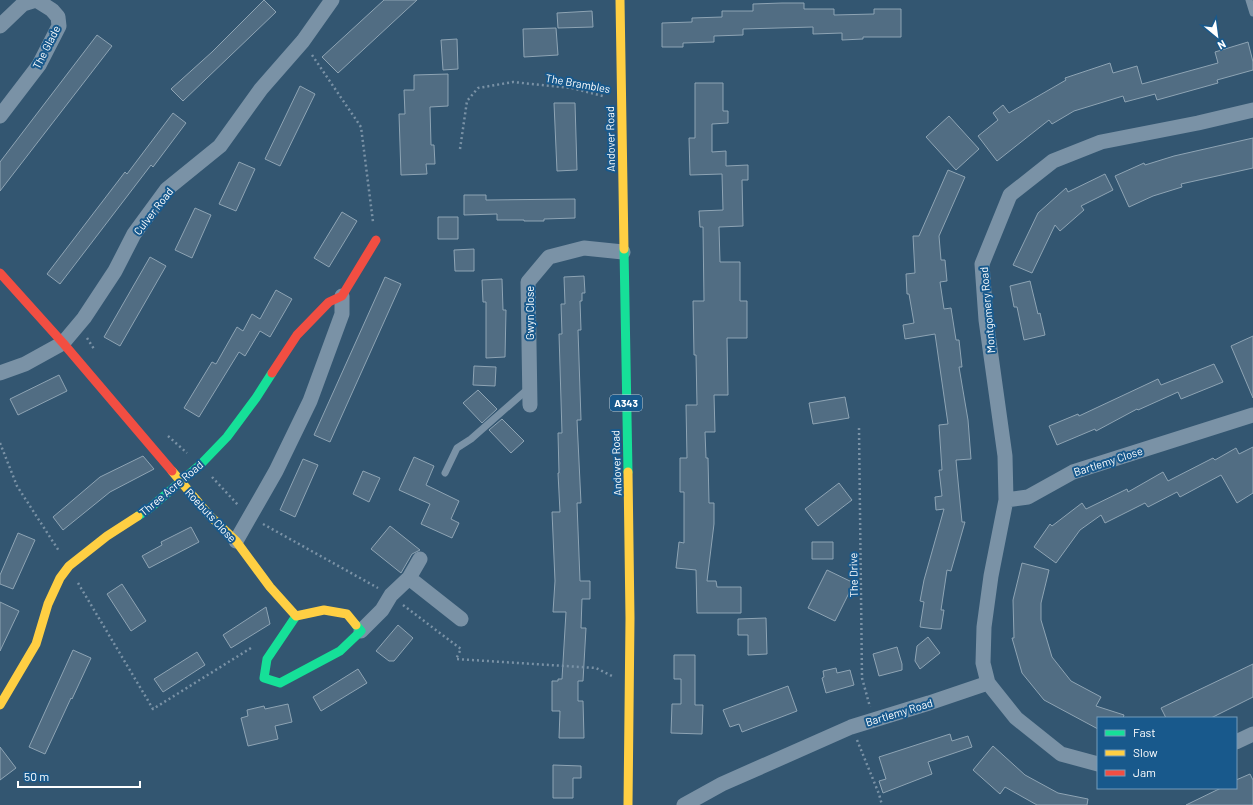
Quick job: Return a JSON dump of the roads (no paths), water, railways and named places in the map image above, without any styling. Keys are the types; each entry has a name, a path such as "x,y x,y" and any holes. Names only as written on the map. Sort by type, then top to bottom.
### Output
{"street":[{"name":"The Glade","path":"0,26 23,4 36,0 52,10 58,17 59,26 39,65 0,116"},
{"name":"Culver Road","path":"0,374 25,364 63,343 78,326 115,271 134,234 167,189 220,146 261,89 303,41 332,0"},
{"name":"Andover Road","path":"620,0 626,424 630,503 630,686 628,805"},
{"name":"Montgomery Road","path":"1006,500 1005,456 986,320 982,264 1010,195 1053,161 1101,142 1198,123 1253,110"},
{"name":"Three Acre Road","path":"236,542 276,471 310,401 342,314 342,296 376,240"},
{"name":"Gwyn Close","path":"530,405 528,282 549,257 584,248 623,252"},
{"path":"0,273 63,343"},
{"name":"Three Acre Road","path":"0,705 36,644 48,604 60,578 69,566 106,536 150,508 200,465 226,437 256,398 297,335 329,302 342,296"},
{"name":"Roebuts Close","path":"63,343 209,515 236,542 270,587 296,616"},
{"name":"Bartlemy Close","path":"1006,500 1028,497 1073,472 1253,415"},
{"path":"1006,500 991,576 984,627 983,663 988,683 1016,718 1061,754 1097,764"},
{"path":"361,631 347,614 324,610 296,616 267,659 264,678 280,683 340,651 361,631 382,610 391,595 409,578 420,558"},
{"path":"409,578 461,619"},
{"name":"Bartlemy Road","path":"684,805 722,784 852,727 988,683"},
{"path":"1237,742 1253,734"}],"lane":[{"path":"1249,0 1253,13"},
{"path":"445,473 457,448 471,439 529,388"}]}
